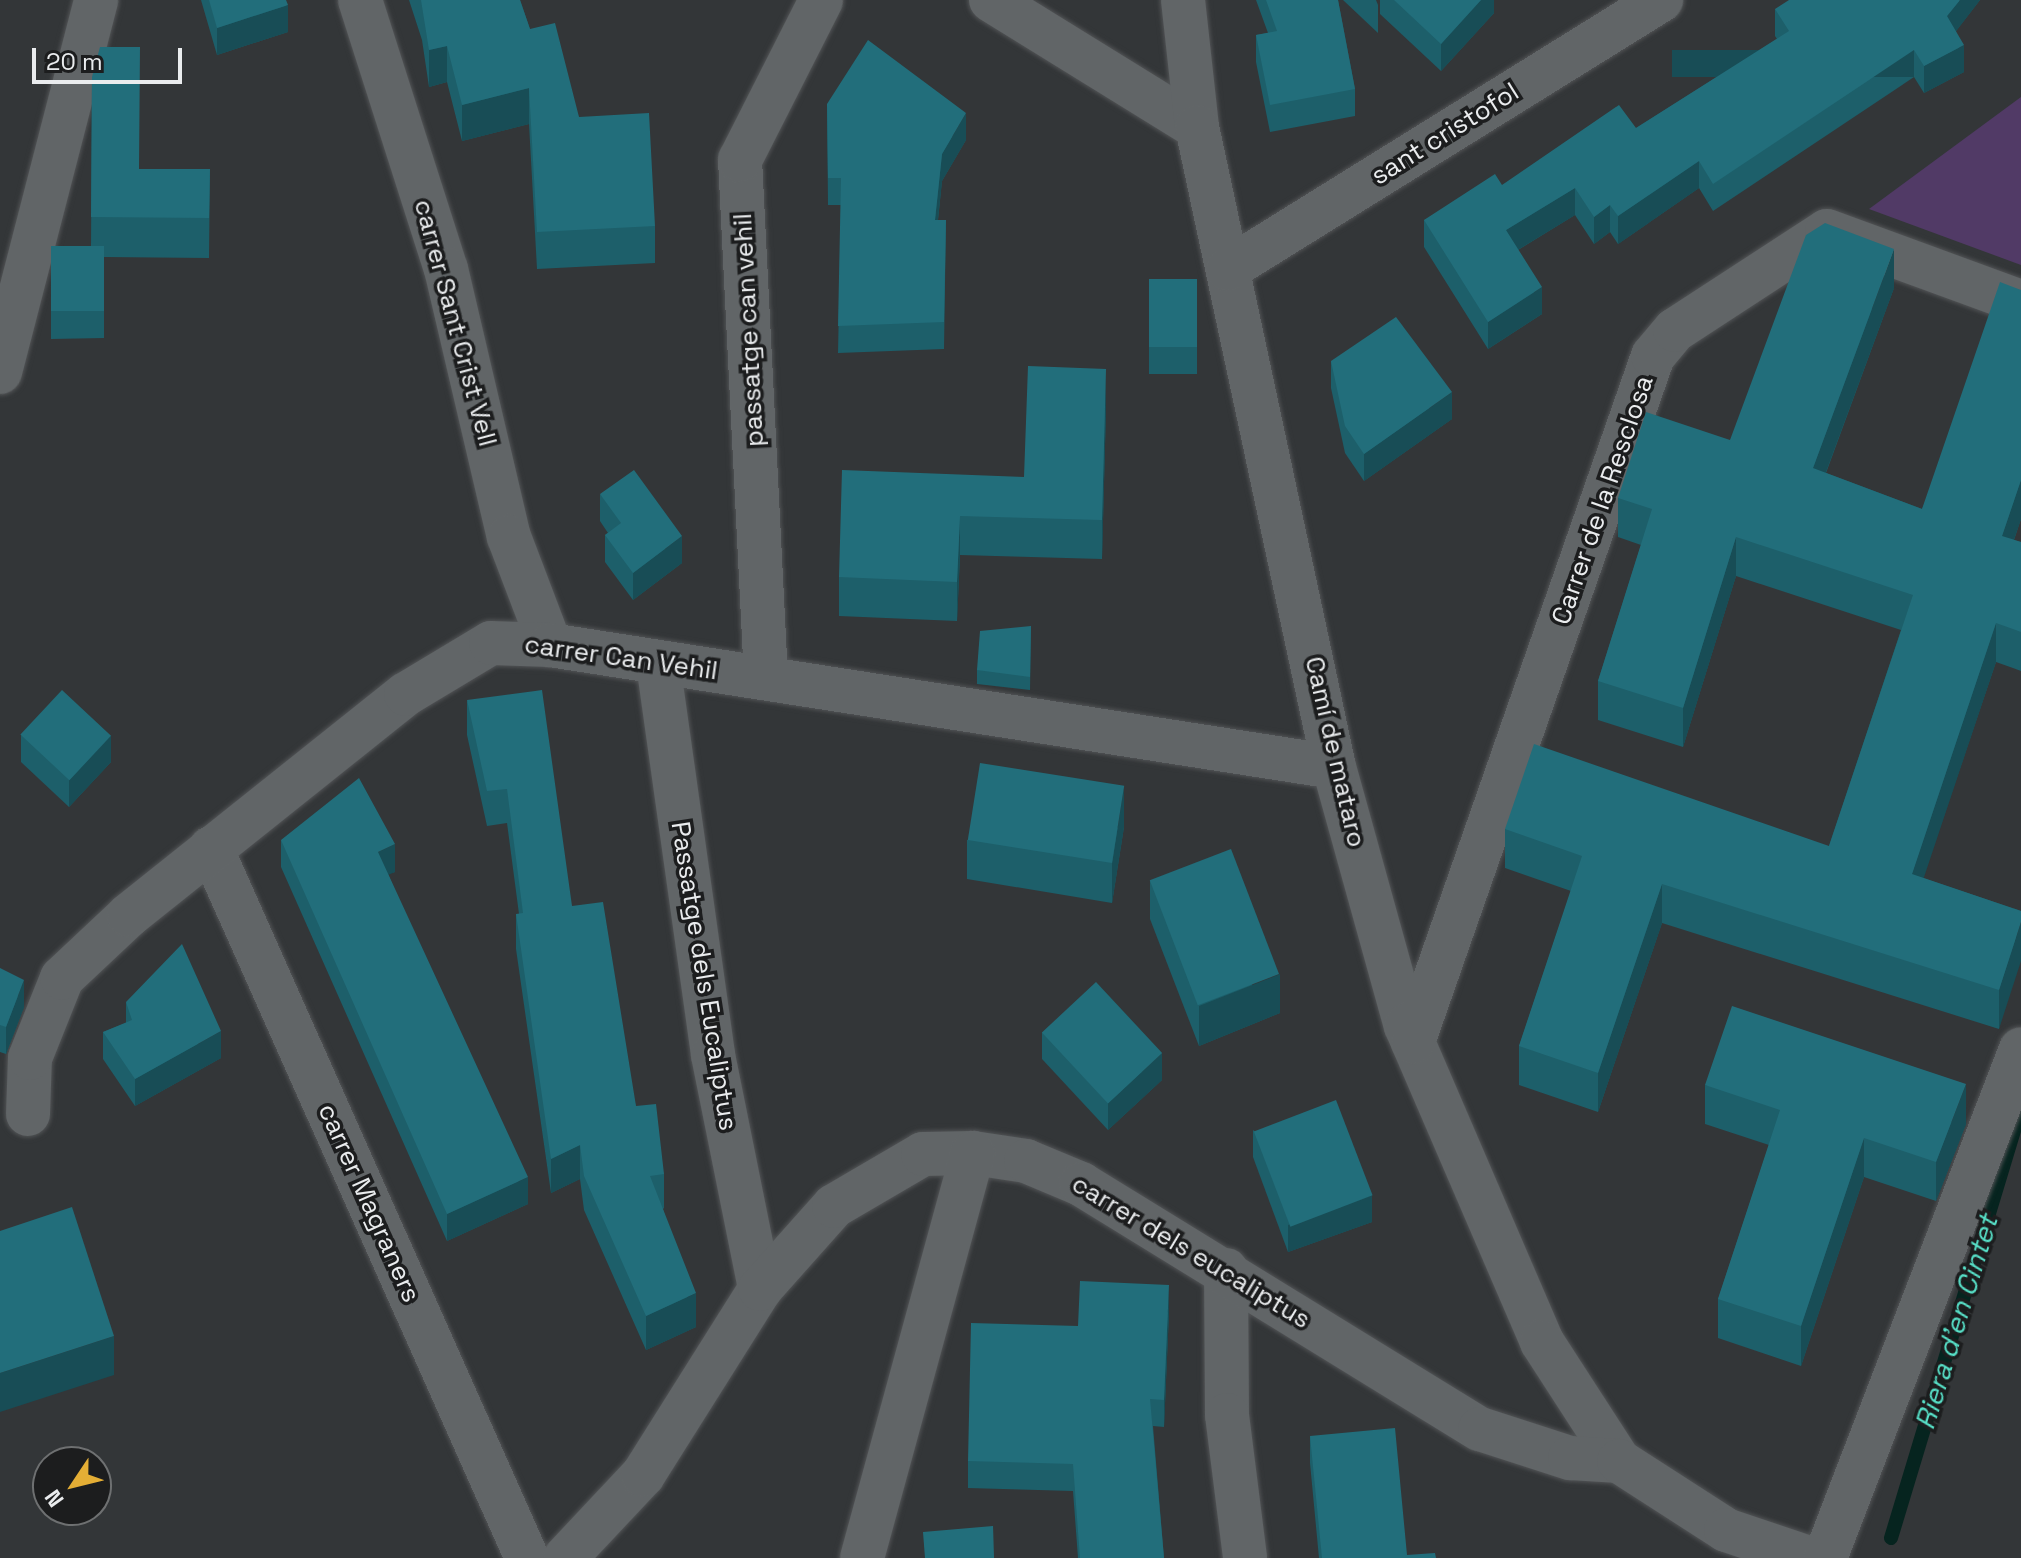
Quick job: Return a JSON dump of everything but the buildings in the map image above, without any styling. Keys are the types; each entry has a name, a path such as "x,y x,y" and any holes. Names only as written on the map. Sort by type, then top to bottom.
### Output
{"street":[{"path":"0,372 96,0"},
{"name":"carrer Sant Crist Vell","path":"360,0 446,269 509,537 550,645"},
{"name":"passatge can vehil","path":"766,678 740,160 821,0"},
{"path":"991,0 1197,127"},
{"name":"Camí de mataro","path":"1183,0 1197,127 1334,767 1413,1042 1542,1342 1619,1461"},
{"name":"sant cristofol","path":"1228,269 1661,0"},
{"name":"Carrer de la Resclosa","path":"1413,1042 1653,356 1675,330 1827,231 2021,302"},
{"name":"carrer Can Vehil","path":"28,1114 30,1058 62,978 211,848 406,694 491,643 550,645 1334,767"},
{"name":"Passatge dels Eucaliptus","path":"658,663 713,1055 760,1289"},
{"name":"carrer Magraners","path":"211,848 527,1558"},
{"path":"1825,1558 2021,1049"},
{"path":"862,1558 973,1153"},
{"name":"carrer dels eucaliptus","path":"565,1558 643,1475 760,1289 834,1206 923,1154 973,1153 1026,1161 1081,1184 1226,1270 1480,1429 1570,1458 1619,1461 1726,1530 1809,1558"},
{"path":"1226,1270 1227,1415 1245,1558"}],"shaded area":[{"path":"2021,97 2021,265 1869,209"}],"waterway":[{"name":"Riera d'en Cintet","path":"1891,1538 2021,1107"}]}
